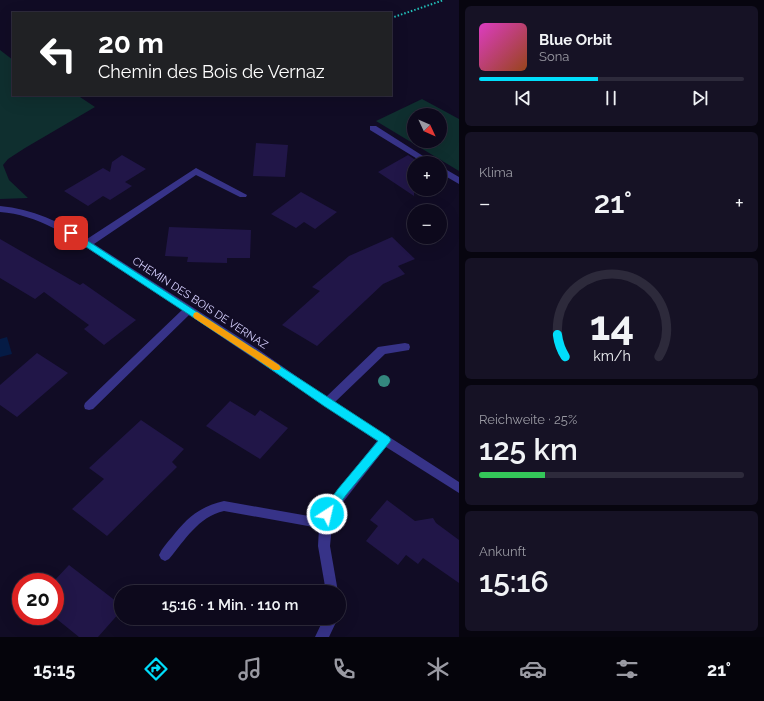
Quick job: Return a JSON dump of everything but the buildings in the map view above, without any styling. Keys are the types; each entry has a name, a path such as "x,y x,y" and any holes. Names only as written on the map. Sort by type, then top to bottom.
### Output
{"street":[{"path":"372,128 418,156"},
{"path":"88,244 196,171 243,195"},
{"path":"447,173 459,180"},
{"name":"CHEMIN DES BOIS DE VERNAZ","path":"0,209 13,210 34,215 71,233 459,488"},
{"path":"89,406 188,310"},
{"path":"328,403 382,350 405,347"},
{"path":"331,585 324,546 327,514 385,440"},
{"path":"165,554 204,511 213,507 224,506 325,524"},
{"path":"322,637 329,625"}],"path":[{"path":"392,18 444,0"}],"green space":[{"path":"0,50 12,59 12,96 78,96 95,107 8,159 3,165 9,180 28,198 0,199"},
{"path":"422,99 439,108 407,108 407,140 376,121"},
{"path":"447,113 459,119 459,171 447,164 447,156 434,156 421,148 447,148"}],"water":[{"path":"7,337 12,354 0,357 0,339"}],"slow traffic":[{"path":"197,316 276,368"}],"route":[{"path":"71,233 385,440 342,492 327,514"}]}
